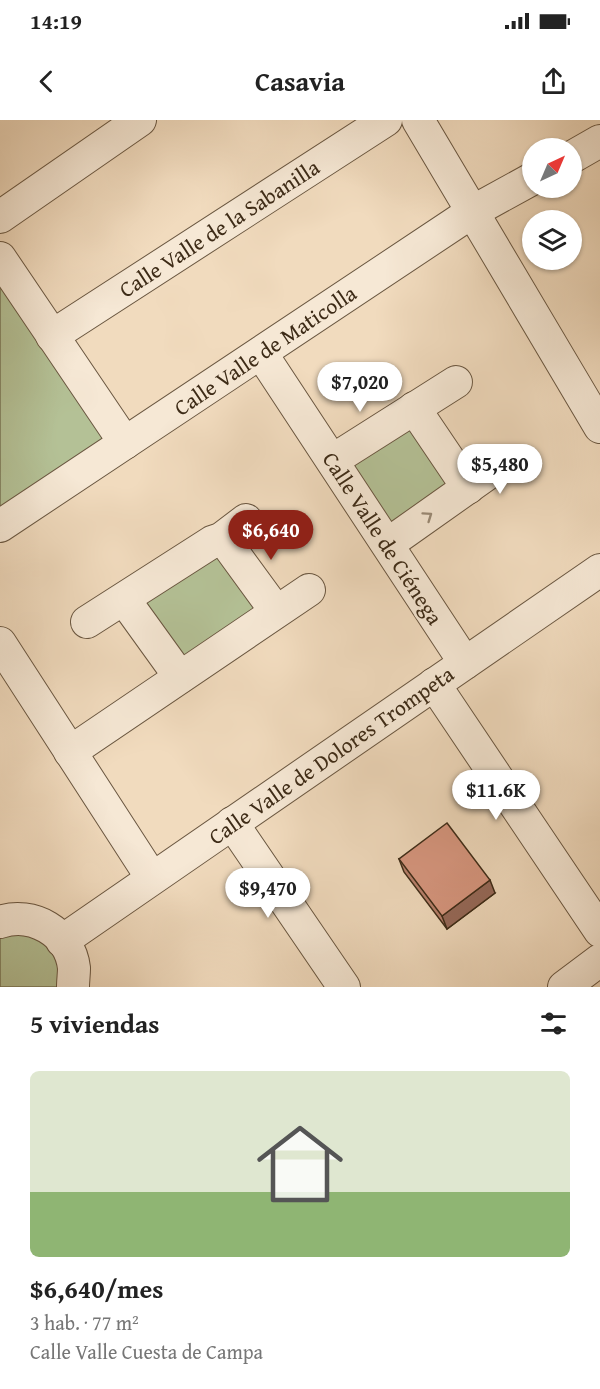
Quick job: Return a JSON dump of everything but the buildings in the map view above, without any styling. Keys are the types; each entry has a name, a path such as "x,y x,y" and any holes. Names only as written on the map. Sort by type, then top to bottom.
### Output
{"street":[{"path":"0,217 105,130 140,120"},
{"name":"Calle Valle de la Sabanilla","path":"52,336 386,120"},
{"path":"418,120 600,427"},
{"path":"593,120 600,133"},
{"path":"582,151 600,141"},
{"name":"Calle Valle de Maticolla","path":"0,526 472,212 522,184"},
{"path":"0,258 125,443"},
{"name":"Calle Valle de Ciénega","path":"261,353 465,663"},
{"path":"333,460 456,382"},
{"path":"414,408 468,488"},
{"path":"388,544 504,462"},
{"path":"87,622 221,539 246,520"},
{"path":"221,539 270,603 272,614"},
{"name":"Calle Valle de Dolores Trompeta","path":"62,941 465,663 597,579"},
{"path":"70,752 309,590"},
{"path":"126,598 131,609 180,677"},
{"path":"0,643 152,878"},
{"path":"434,684 600,931"},
{"path":"232,823 344,987"},
{"path":"4,914 33,920 53,930 67,947 74,967 72,987"},
{"path":"564,987 600,960"}],"green space":[{"path":"0,257 125,443 0,526"},
{"path":"414,412 466,488 387,543 335,464"},
{"path":"221,539 272,614 180,677 126,598"},
{"path":"23,927 59,949 63,987 0,987 0,933"}]}
